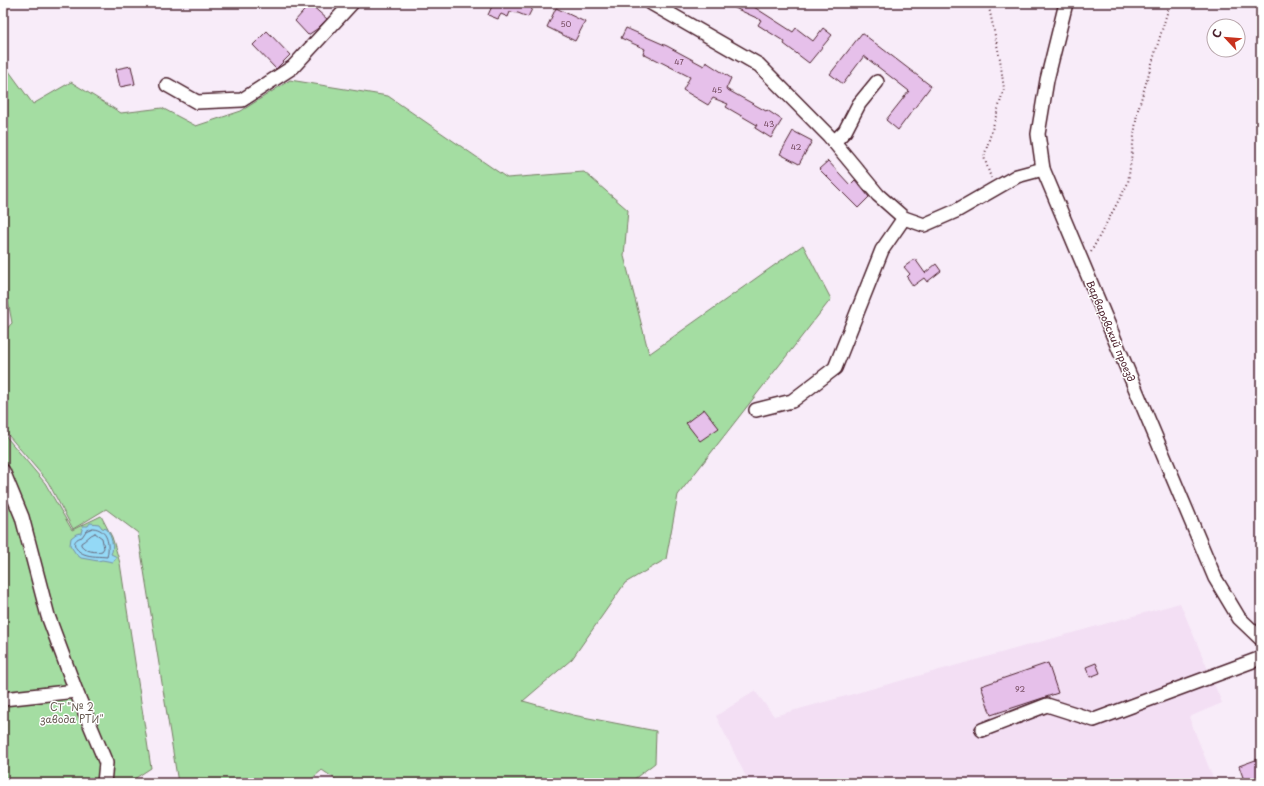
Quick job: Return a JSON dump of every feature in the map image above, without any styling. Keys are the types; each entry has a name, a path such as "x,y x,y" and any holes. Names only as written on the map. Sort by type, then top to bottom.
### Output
{"street":[{"path":"167,85 197,102 242,100 293,67 352,3"},
{"path":"650,3 759,65 834,142 878,195 904,218 924,225 956,212 1017,176 1043,169"},
{"name":"Варваровский проезд","path":"1066,3 1047,80 1038,134 1043,169 1215,578 1239,618 1261,639"},
{"path":"834,142 845,131 858,104 877,82"},
{"path":"756,410 792,401 835,368 882,250 904,218"},
{"path":"3,471 22,516 48,616 76,691 106,763 104,783"},
{"path":"982,730 1047,705 1094,720 1261,658"},
{"path":"3,699 76,691"}],"path":[{"path":"988,3 1000,59 1004,89 984,157 995,188"},
{"path":"1083,266 1128,183 1137,113 1168,10 1177,3"}],"shaded area":[{"path":"1180,603 1222,703 1189,717 1215,783 749,783 716,716 755,691 774,716"}],"green space":[{"path":"3,63 33,104 71,82 121,113 162,108 196,126 241,111 290,80 388,96 507,178 584,172 628,210 624,256 649,354 803,245 831,299 678,495 666,559 625,583 572,659 523,701 573,715 656,731 655,763 629,783 341,783 322,770 307,783 178,783 138,533 106,509 73,529 48,482 3,429 3,333 12,323 3,273"},
{"name":"СТ \"№ 2 завода РТИ\"","path":"3,433 45,483 72,530 101,516 112,537 120,563 151,768 128,783 22,783 3,781"}],"water":[{"path":"90,523 99,524 102,528 107,529 113,545 111,554 117,557 113,562 81,558 76,554 70,545 71,538 76,534 81,533 83,526 88,526"}],"building":[{"path":"503,3 535,3 528,17 510,12 508,17 501,14 498,19 488,15 493,4 501,7"},
{"path":"724,3 756,3 754,7 793,32 796,28 813,41 823,28 832,35 809,63 784,44 785,42 758,25 761,20"},
{"path":"310,4 327,19 317,29 308,35 295,21"},
{"path":"556,8 585,22 575,41 547,27"},
{"path":"626,28 667,46 704,66 706,62 731,78 726,89 766,111 767,110 782,120 771,138 755,128 757,125 726,107 728,104 713,98 708,105 683,90 690,77 643,54 645,49 621,38"},
{"path":"267,31 290,55 276,69 253,45"},
{"path":"862,33 931,86 898,130 886,120 909,91 864,56 843,84 830,74"},
{"path":"131,66 135,84 120,87 116,69"},
{"path":"793,131 812,141 799,164 780,154"},
{"path":"828,161 850,185 855,180 869,197 858,208 819,169"},
{"path":"915,259 925,273 936,264 941,271 927,282 924,278 913,286 907,277 910,274 904,267"},
{"path":"704,409 719,428 700,441 686,423"},
{"path":"1048,663 1058,693 991,715 981,686"},
{"path":"1096,663 1100,673 1090,677 1086,667"},
{"path":"1261,758 1261,780 1252,783 1245,783 1239,766"}]}
